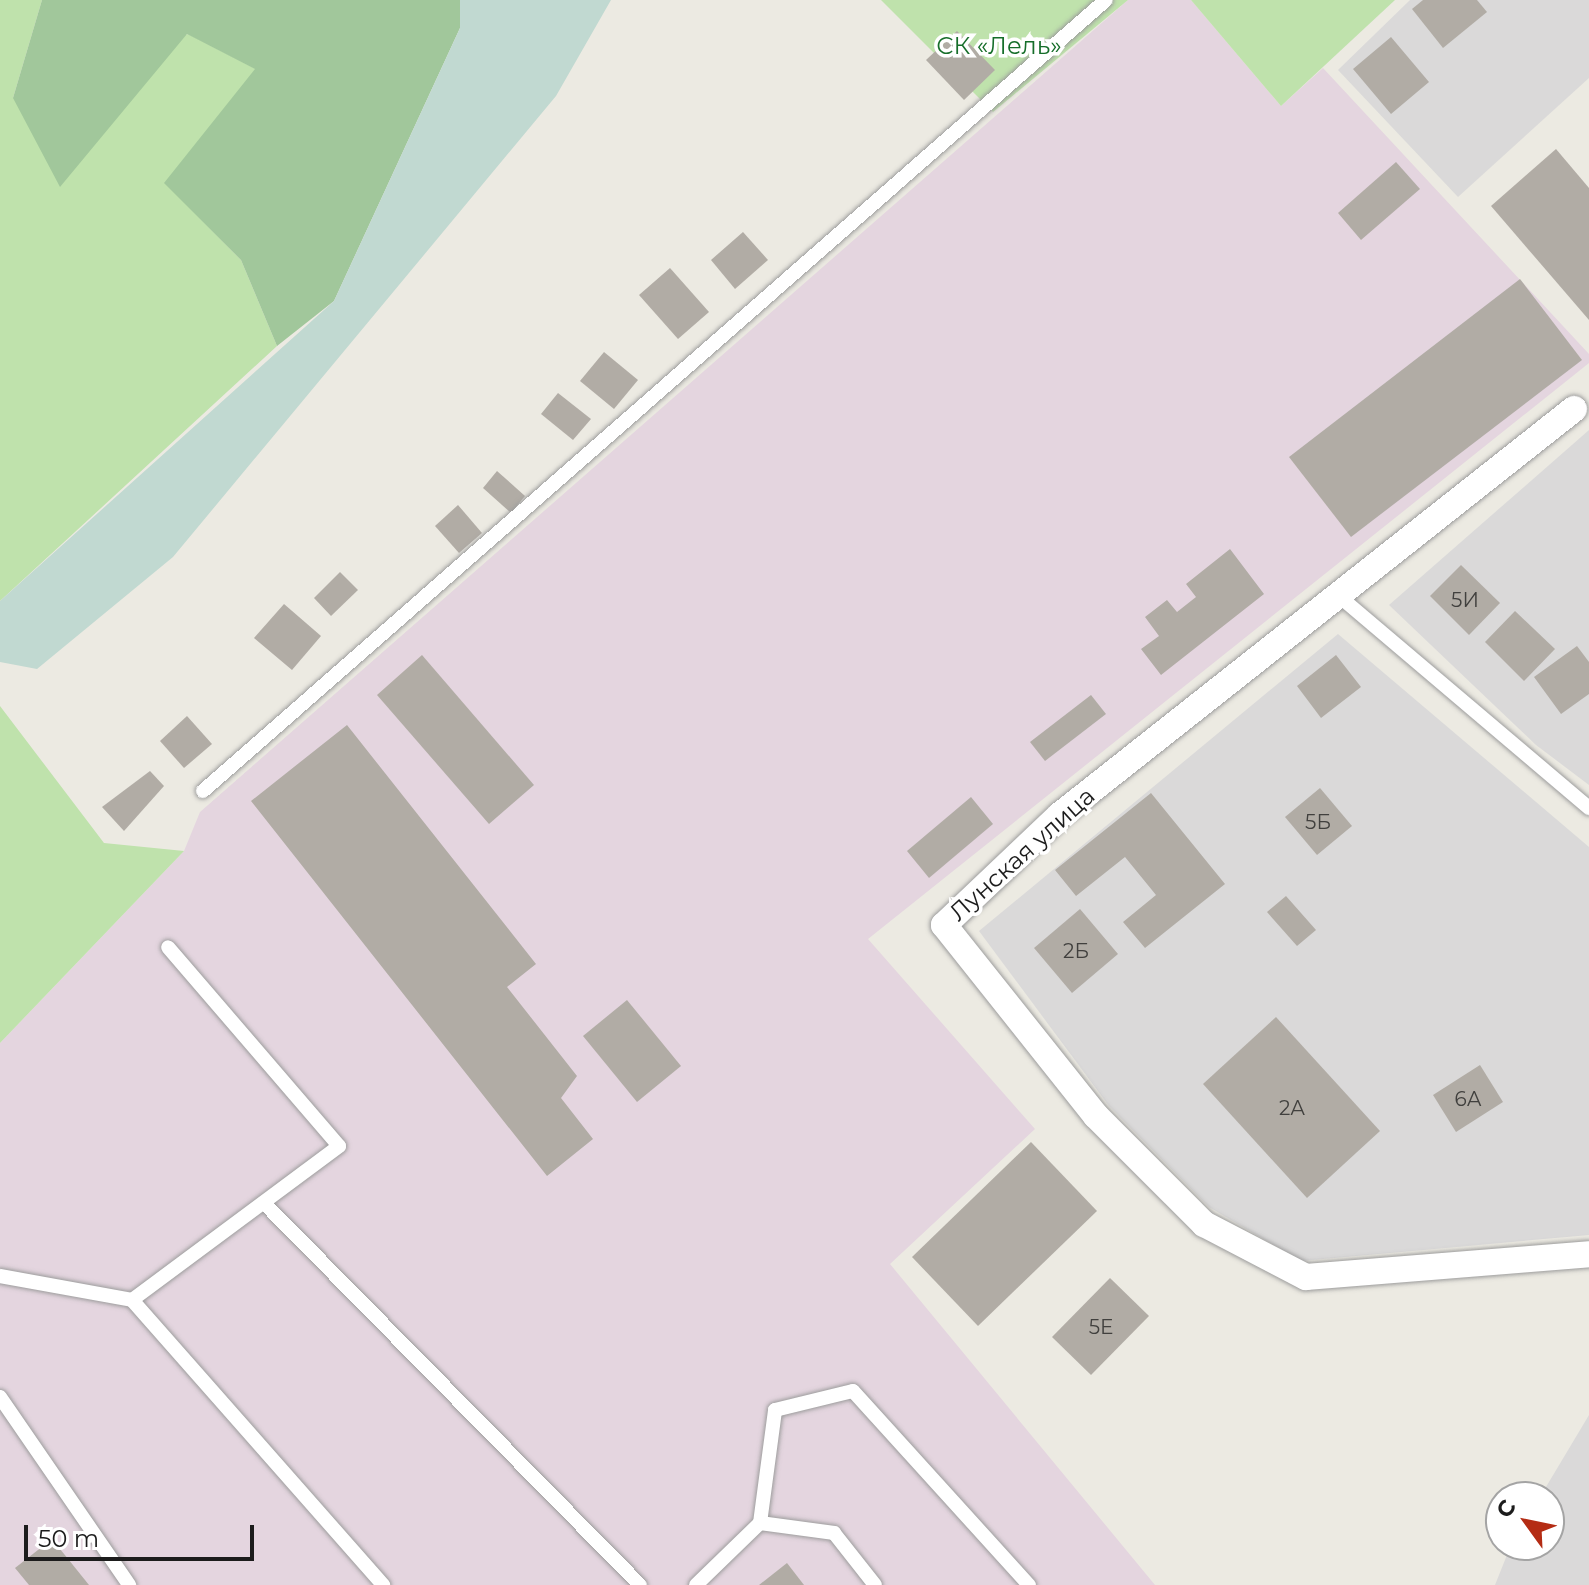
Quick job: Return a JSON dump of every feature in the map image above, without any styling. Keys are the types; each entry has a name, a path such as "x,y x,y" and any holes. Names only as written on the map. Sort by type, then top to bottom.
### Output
{"street":[{"name":"Лунская улица","path":"1574,409 1060,815 944,925 1096,1116 1204,1224 1306,1277 1589,1254"}],"lane":[{"path":"203,791 1106,0"},
{"path":"1339,596 1589,808"},
{"path":"132,1300 266,1205 339,1146 168,947"},
{"path":"266,1205 640,1585"},
{"path":"0,1276 132,1300 383,1585"},
{"path":"696,1585 760,1523 775,1410 853,1391 1029,1585"},
{"path":"0,1397 129,1585"},
{"path":"760,1523 834,1533 875,1585"}],"shaded area":[{"path":"460,0 611,0 556,96 173,557 37,669 0,662 0,601 334,301 460,28"},
{"path":"1128,0 1191,0 1281,106 1323,68 1589,354 1589,363 868,939 1035,1129 890,1264 1155,1585 0,1585 0,1043 184,851 200,812"},
{"path":"1410,0 1589,0 1589,78 1458,197 1338,70"},
{"path":"1589,430 1589,785 1536,745 1389,605"},
{"path":"1338,634 1589,847 1589,1235 1301,1261 1209,1207 1109,1106 979,931"},
{"path":"1589,1415 1589,1585 1495,1585 1505,1561 1565,1561 1565,1481 1550,1481"}],"green space":[{"path":"0,0 42,0 13,98 188,34 256,69 165,183 241,260 277,346 0,601"},
{"path":"42,0 460,0 460,28 334,301 277,346 241,260 164,183 255,69 187,34 60,187 13,98"},
{"name":"СК «Лель»","path":"881,0 1128,0 993,112"},
{"path":"1191,0 1395,0 1281,106"},
{"path":"0,706 104,843 184,851 0,1043"}],"building":[{"path":"1423,0 1477,0 1487,12 1443,48 1412,9"},
{"path":"957,31 995,70 964,100 926,60"},
{"path":"1391,37 1429,82 1391,114 1353,69"},
{"path":"1556,149 1589,188 1589,320 1491,206"},
{"path":"1396,162 1420,189 1361,240 1338,213"},
{"path":"743,232 768,260 735,289 711,260"},
{"path":"670,268 709,312 678,339 639,295"},
{"path":"1520,279 1582,360 1351,537 1289,457"},
{"path":"604,352 638,380 614,409 580,381"},
{"path":"558,393 591,419 573,440 541,414"},
{"path":"497,471 525,496 511,513 483,488"},
{"path":"458,505 482,533 459,553 435,526"},
{"path":"1230,549 1264,594 1161,675 1141,649 1159,636 1145,617 1167,600 1177,612 1196,597 1186,584"},
{"path":"1461,565 1500,603 1469,635 1430,596"},
{"path":"340,572 358,590 331,616 314,598"},
{"path":"284,604 321,636 292,670 254,638"},
{"path":"1515,611 1555,649 1524,681 1485,642"},
{"path":"1577,646 1589,662 1589,694 1561,714 1534,677"},
{"path":"422,655 534,785 489,824 377,695"},
{"path":"1336,655 1361,687 1321,718 1297,686"},
{"path":"1091,695 1106,714 1045,761 1030,742"},
{"path":"187,716 212,744 184,768 160,741"},
{"path":"347,725 536,964 507,987 577,1076 561,1098 593,1139 547,1176 251,801"},
{"path":"150,771 164,786 124,831 102,807"},
{"path":"1320,788 1352,826 1317,855 1285,817"},
{"path":"1151,793 1225,884 1145,948 1123,922 1156,895 1125,857 1076,896 1055,870"},
{"path":"971,797 993,824 929,878 907,851"},
{"path":"1286,896 1316,930 1297,946 1267,912"},
{"path":"1080,909 1118,954 1072,993 1034,948"},
{"path":"627,1000 681,1066 637,1102 583,1036"},
{"path":"1276,1017 1380,1131 1307,1198 1203,1084"},
{"path":"1480,1065 1503,1102 1456,1132 1433,1095"},
{"path":"1031,1142 1097,1211 978,1326 912,1257"},
{"path":"1110,1278 1149,1316 1091,1375 1052,1337"},
{"path":"52,1539 89,1585 29,1585 15,1568"},
{"path":"787,1563 804,1585 759,1585"}]}
